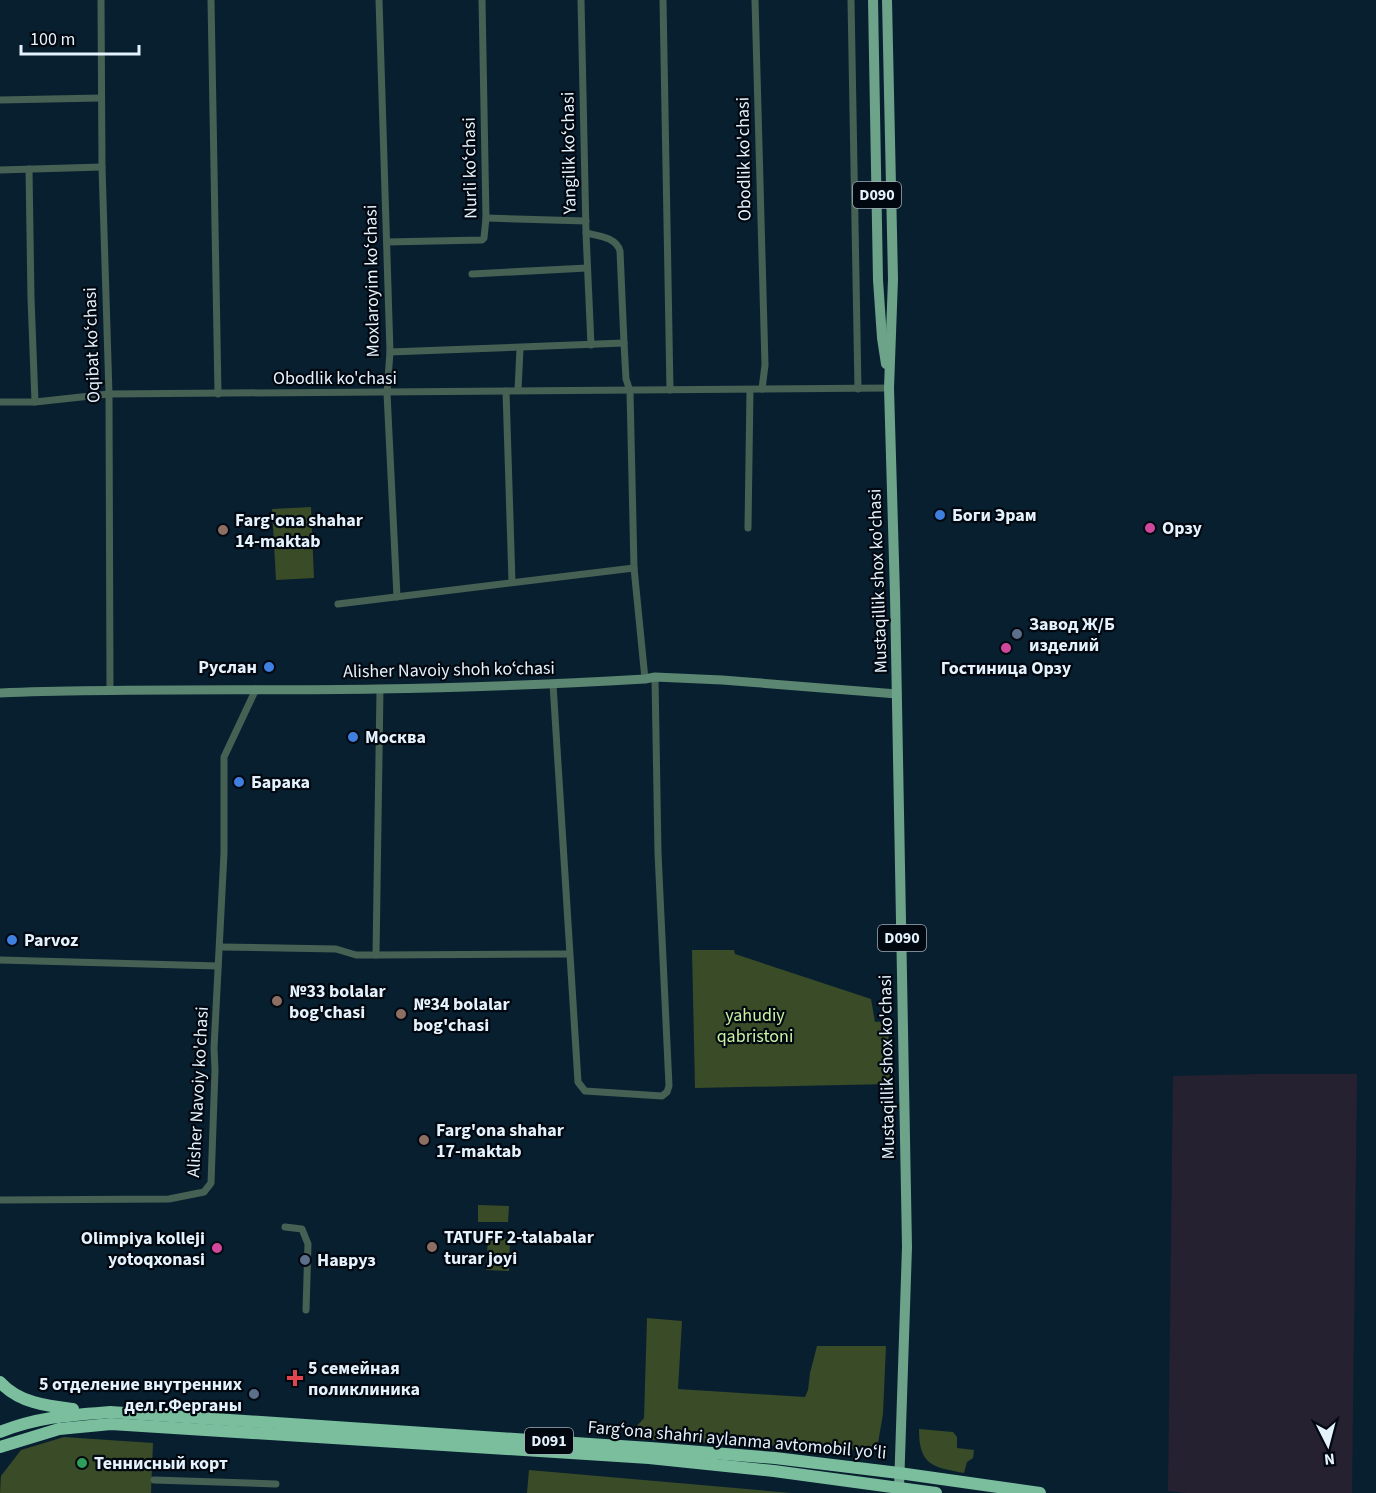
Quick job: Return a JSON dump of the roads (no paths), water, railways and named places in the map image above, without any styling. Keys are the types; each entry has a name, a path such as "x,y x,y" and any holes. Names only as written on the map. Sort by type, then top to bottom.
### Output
{"highway":[{"path":"0,1382 19,1397 35,1403 51,1407 111,1412"},
{"name":"Fargʻona shahri aylanma avtomobil yoʻli","path":"0,1432 56,1416 111,1412 775,1458 1040,1493"},
{"name":"Fargʻona shahri aylanma avtomobil yoʻli","path":"0,1447 59,1429 111,1424 649,1458 774,1471 899,1490 936,1493"}],"main road":[{"name":"Mustaqillik shox ko'chasi","path":"873,0 878,280 882,338 889,388"},
{"name":"Mustaqillik shox ko'chasi","path":"887,0 893,279 889,388 907,1247 899,1490"}],"street":[{"name":"Oqibat koʻchasi","path":"101,0 102,167 109,394 110,689"},
{"path":"211,0 218,394"},
{"name":"Moxlaroyim koʻchasi","path":"379,0 390,352 387,393 397,597"},
{"name":"Nurli koʻchasi","path":"387,242 482,240 485,235 482,0"},
{"name":"Yangilik koʻchasi","path":"569,954 578,1083 581,1088 585,1091 662,1096 667,1092 669,1086 650,678 634,568 630,390 626,379 620,251 618,245 612,240 586,233 581,0"},
{"path":"663,0 670,390"},
{"name":"Obodlik ko'chasi","path":"755,0 765,365 762,389"},
{"path":"851,0 858,389"},
{"path":"0,100 101,98"},
{"path":"0,170 102,167"},
{"path":"29,169 35,402"},
{"path":"486,218 585,221"},
{"path":"586,233 591,345"},
{"path":"472,274 587,268"},
{"path":"390,352 473,348 520,349 624,343"},
{"path":"519,390 520,349"},
{"name":"Obodlik ko'chasi","path":"0,402 35,402 109,394 889,388"},
{"path":"748,528 750,390"},
{"path":"506,391 512,582"},
{"path":"338,604 634,568"},
{"name":"Alisher Navoiy shoh koʻchasi","path":"0,693 110,689 380,689 553,684 650,678 722,680 897,694"},
{"path":"220,947 336,949 356,955 569,954 553,684"},
{"name":"Alisher Navoiy ko'chasi","path":"0,1200 169,1199 204,1192 211,1183 214,1048 224,854 224,757 256,689"},
{"path":"376,955 380,689"},
{"path":"0,960 218,966"},
{"path":"285,1227 303,1229 308,1244 306,1310"},
{"path":"154,1480 276,1484"}],"place":[{"name":"Боги Эрам","path":"940,515"},
{"name":"Орзу","path":"1150,528"},
{"name":"Farg'ona shahar 14-maktab","path":"223,530"},
{"name":"Завод Ж/Б изделий","path":"1017,634"},
{"name":"Гостиница Орзу","path":"1006,648"},
{"name":"Руслан","path":"269,667"},
{"name":"Москва","path":"353,737"},
{"name":"Барака","path":"239,782"},
{"name":"Parvoz","path":"12,940"},
{"name":"№33 bolalar bog'chasi","path":"277,1001"},
{"name":"№34 bolalar bog'chasi","path":"401,1014"},
{"name":"Farg'ona shahar 17-maktab","path":"424,1140"},
{"name":"TATUFF 2-talabalar turar joyi","path":"432,1247"},
{"name":"Olimpiya kolleji yotoqxonasi","path":"217,1248"},
{"name":"Навруз","path":"305,1260"},
{"name":"5 семейная поликлиника","path":"295,1378"},
{"name":"5 отделение внутренних дел г.Ферганы","path":"254,1394"},
{"name":"Теннисный корт","path":"82,1463"}],"park label":[{"name":"yahudiy qabristoni","path":"755,1025"}]}
